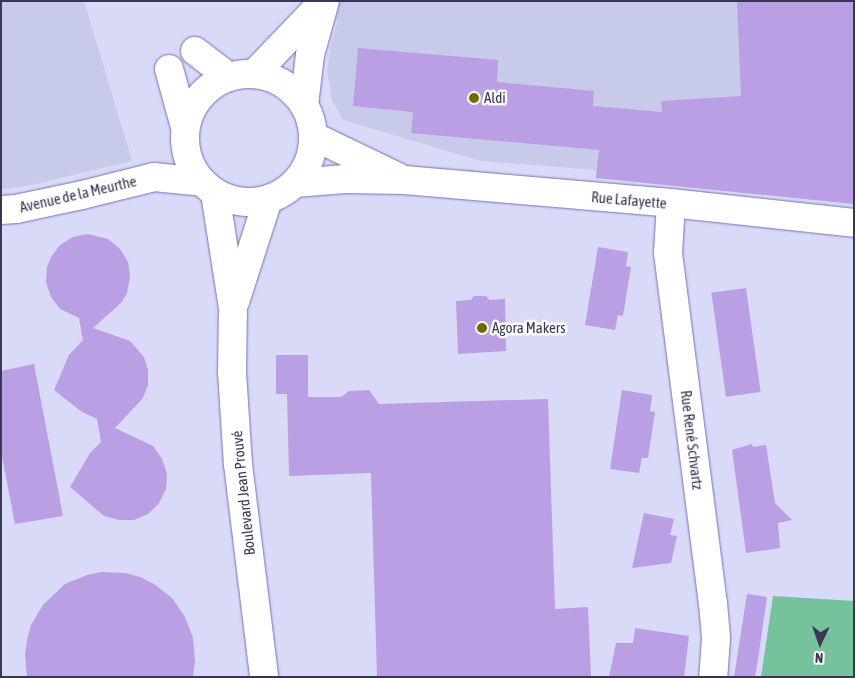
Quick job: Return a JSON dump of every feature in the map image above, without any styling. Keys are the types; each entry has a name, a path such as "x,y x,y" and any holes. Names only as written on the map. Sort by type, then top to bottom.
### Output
{"street":[{"path":"185,136 191,110 200,96 214,84 242,75 324,1"},
{"path":"304,105 310,55 324,1"},
{"path":"169,70 185,136 188,158 209,187 241,201 268,199 295,183 308,161 313,136 310,120 304,105 291,90 274,79 242,75 195,51"},
{"name":"Avenue de la Meurthe","path":"154,177 185,136"},
{"name":"Rue Lafayette","path":"313,136 404,180"},
{"name":"Avenue de la Meurthe","path":"1,210 16,209 72,197 154,177 209,187"},
{"name":"Rue Lafayette","path":"295,183 345,179 404,180 671,203 854,223"},
{"name":"Boulevard Jean Prouvé","path":"209,187 233,308 232,372 238,464 264,677"},
{"name":"Boulevard Jean Prouvé","path":"233,308 268,199"},
{"name":"Rue René Schvartz","path":"671,203 668,253 713,603 716,638 713,677"}],"shaded area":[{"path":"1,1 84,1 132,161 23,187 1,189"},
{"path":"303,1 854,1 854,204 596,178 596,170 481,161 343,120 332,100 327,71 331,44 338,21"}],"green space":[{"path":"773,596 854,601 854,677 761,677"}],"building":[{"path":"737,1 854,1 854,204 596,178 599,150 411,133 413,112 353,106 358,48 498,60 497,82 594,91 593,106 662,112 661,101 741,96"},
{"path":"88,234 108,239 120,249 128,262 130,277 127,293 122,302 93,328 130,341 144,357 148,370 148,385 143,398 115,428 153,446 162,459 167,474 166,489 159,503 148,514 134,520 119,520 104,516 70,487 90,453 101,442 97,419 82,412 54,390 69,355 83,340 79,318 60,309 51,297 46,282 47,267 51,257 60,245 73,237"},
{"path":"598,247 628,252 626,266 631,267 623,316 618,315 615,330 585,325"},
{"path":"746,288 761,392 726,397 711,293"},
{"path":"474,296 486,296 490,300 505,299 506,351 458,354 456,301 471,300"},
{"path":"276,355 308,355 308,397 341,397 349,391 369,390 379,404 548,399 555,609 588,607 591,677 377,677 371,473 289,476 287,394 276,394"},
{"path":"34,364 63,516 15,524 1,451 1,371"},
{"path":"622,390 652,395 650,411 655,412 648,458 642,458 639,473 610,469"},
{"path":"752,444 753,447 766,445 775,503 792,520 778,523 780,548 746,553 732,450"},
{"path":"644,513 674,519 670,535 677,536 671,563 632,568"},
{"path":"102,572 125,573 140,577 154,584 172,598 185,617 193,638 195,661 193,677 27,677 25,655 27,640 31,625 43,605 65,584 87,575"},
{"path":"747,594 767,597 758,659 755,677 734,677"},
{"path":"635,628 689,636 684,677 609,677 616,643 633,643"}],"place":[{"name":"Aldi","path":"474,98"},
{"name":"Agora Makers","path":"482,328"}]}
